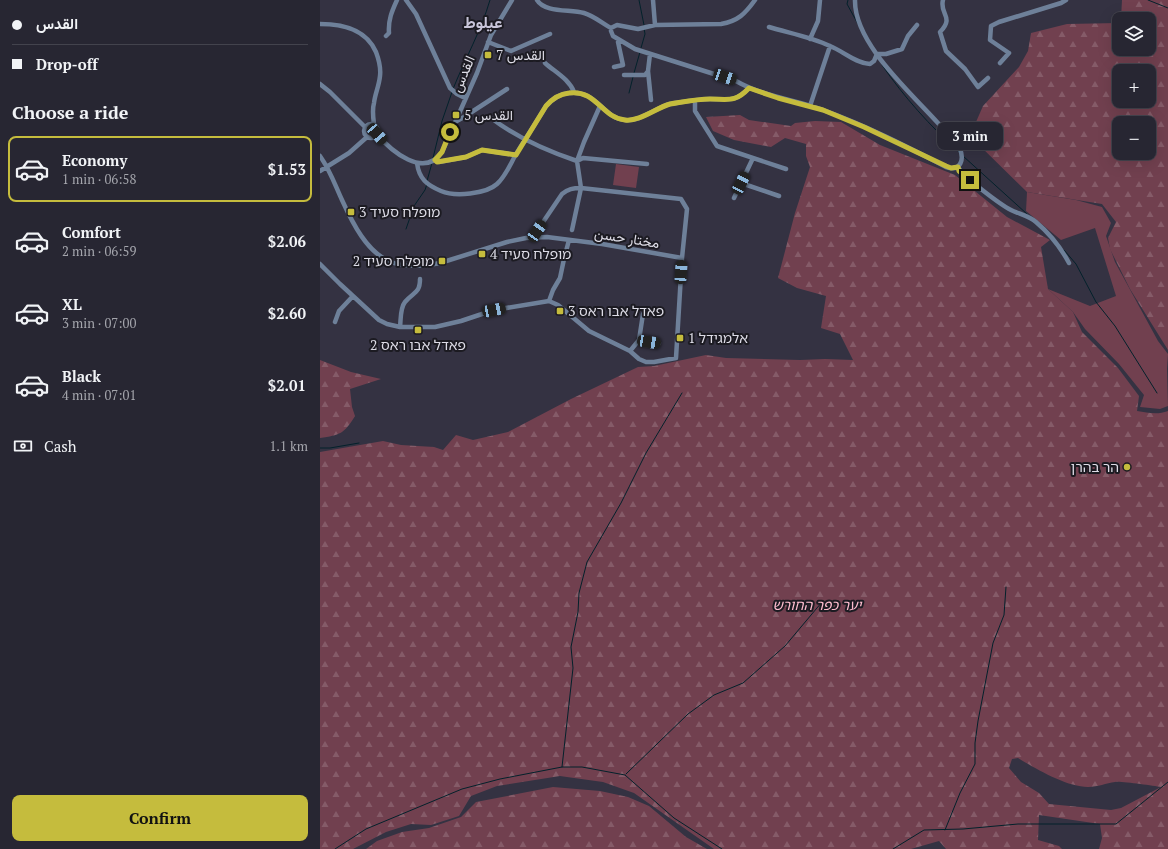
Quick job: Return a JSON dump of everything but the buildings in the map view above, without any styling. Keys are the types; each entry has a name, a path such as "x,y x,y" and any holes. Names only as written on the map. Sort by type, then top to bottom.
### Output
{"street":[{"path":"386,36 389,33 388,25 397,0"},
{"path":"406,0 416,14 450,88 465,98"},
{"name":"القدس","path":"435,160 442,152 477,73 488,42 512,0"},
{"path":"537,0 540,5 546,8 582,13 611,28"},
{"path":"653,0 655,25"},
{"path":"611,28 617,25 638,29 655,25 720,24 731,22 744,13 755,0"},
{"path":"810,39 818,21 820,0"},
{"path":"855,0 856,16 877,54 903,85 951,137 959,148 961,159 958,167"},
{"path":"943,0 942,5 947,20 940,32 946,51 964,69 978,87 988,78"},
{"path":"1000,63 1009,53 990,40 991,26 1066,0"},
{"path":"320,24 346,26 358,31 367,38 374,48 379,60 380,75 379,86 374,103 374,124 378,129 377,134 386,145 400,155 417,163 429,163 435,160 439,162 466,157 482,150 516,155"},
{"path":"877,54 886,54 902,49 908,36 917,25"},
{"path":"769,27 830,46 865,64 870,64 874,61 877,54"},
{"path":"611,28 610,32 613,36 635,49 674,60 736,81 749,88 823,110 864,127 946,166 951,168 958,167"},
{"path":"488,42 511,51 550,34"},
{"path":"614,67 623,65 618,42 619,40"},
{"path":"810,106 830,46"},
{"path":"650,54 648,71 651,100"},
{"path":"545,63 567,81 571,85 574,92"},
{"path":"624,75 645,75 648,71"},
{"path":"320,84 330,92 364,127 364,132 367,136 373,137 377,134"},
{"path":"417,163 418,172 423,180 430,186 444,192 458,194 474,193 488,189 497,184 507,171 546,106 551,101 565,93 574,92 588,95 617,118 630,121 669,104 710,99 732,100 739,97 749,88"},
{"path":"455,122 464,118 507,89"},
{"path":"695,101 695,111 717,146 786,169"},
{"path":"572,230 581,188 577,161 600,106"},
{"path":"491,118 553,153 577,161 583,158 647,164"},
{"path":"364,127 369,124 374,124"},
{"path":"320,171 349,153 367,136"},
{"name":"مختار حسن","path":"320,156 328,167 353,223 371,247 391,262 404,265 430,265 507,242 526,238 547,237 682,258"},
{"path":"734,198 753,158"},
{"path":"958,167 962,174 1010,210 1036,221 1061,249 1069,264"},
{"path":"741,183 779,196"},
{"path":"320,264 379,320 387,324 400,327 434,327 494,310 549,301 558,305 589,331 630,351 639,359 646,362 654,362 676,358 682,258 687,209 681,199 581,188 567,190 562,194 537,231"},
{"path":"549,301 560,278 569,240"},
{"path":"400,327 402,308 405,302 419,290 420,279"},
{"path":"335,322 339,311 353,296"},
{"path":"630,351 639,340 643,314"},
{"path":"639,340 659,343"}],"green space":[{"path":"1122,0 1168,0 1168,350 1130,289 1110,249 1108,238 1116,222 1102,204 1027,192 975,141 976,122 983,106 1019,67 1028,51 1031,33 1067,24 1112,23 1112,56 1156,56 1156,12 1121,12"},
{"name":"יער כפר החורש","path":"740,115 749,120 791,126 795,123 815,121 841,122 880,145 955,175 1007,217 1050,240 1041,247 1048,289 1073,312 1082,332 1118,368 1139,396 1137,411 1157,413 1168,411 1168,849 1099,849 1102,838 1100,824 1039,815 1038,840 1059,846 1062,849 946,849 939,841 911,849 714,849 634,793 603,782 560,776 497,786 471,796 459,816 431,825 411,824 386,832 353,849 320,849 320,452 383,441 401,445 434,447 443,450 456,435 473,440 508,432 571,399 638,367 654,366 706,355 726,358 853,360 840,334 821,328 826,296 797,288 778,278 795,213 810,167 806,156 806,144 785,138 771,147 734,140 713,131 706,117","holes":["1018,758 1052,777 1080,786 1092,787 1119,782 1161,787 1121,808 1111,810 1049,804 1039,793 1021,782 1009,768 1012,759"]},
{"path":"616,164 639,167 636,188 613,185"},
{"path":"1027,192 1076,200 1102,207 1111,223 1106,236 1115,262 1158,341 1168,354 1168,406 1160,409 1140,407 1144,395 1119,364 1085,329 1073,312 1048,289 1090,306 1116,296 1095,228 1061,240 1026,211"},
{"path":"320,360 351,372 381,379 350,389 352,407 355,416 348,427 341,433 320,438"},
{"path":"553,787 600,791 628,797 649,806 686,837 707,849 366,849 377,841 402,832 429,828 461,817 476,802"}],"waterway":[{"path":"453,89 478,34 490,0"},
{"path":"639,0 644,25"},
{"path":"848,0 847,4 858,24"},
{"path":"1148,0 1168,8"},
{"path":"641,48 645,34 644,28"},
{"path":"634,73 640,52"},
{"path":"882,65 918,111 959,152"},
{"path":"629,93 633,77"},
{"path":"433,158 442,121 452,92"},
{"path":"963,156 1027,214"},
{"path":"427,181 432,163"},
{"path":"406,229 414,206 425,190 427,184"},
{"path":"1064,250 1076,264 1096,302 1115,326 1157,393"},
{"path":"562,767 573,668 571,647 578,612 579,593 587,562 621,503 646,453 682,393"},
{"path":"320,448 330,448 359,443"},
{"path":"945,830 960,793 975,764 975,743 978,721 993,643 1004,615 1006,587"},
{"path":"626,774 688,714 714,695 743,683 785,646 822,602"},
{"path":"335,849 366,829 462,789 500,779 562,767 582,767 625,775 674,818 722,849"},
{"path":"893,849 924,830 963,829 1018,824 1116,824 1168,782"}],"place":[{"name":"القدس 7","path":"488,55"},
{"name":"القدس 5","path":"456,115"},
{"name":"מופלח סעיד 3","path":"351,212"},
{"name":"מופלח סעיד 4","path":"482,254"},
{"name":"מופלח סעיד 2","path":"442,261"},
{"name":"פאדל אבו ראס 3","path":"560,311"},
{"name":"פאדל אבו ראס 2","path":"418,330"},
{"name":"אלמגידל 1","path":"680,338"},
{"name":"הר בהרן","path":"1127,467"}],"district":[{"name":"عيلوط","path":"483,22"}],"route":[{"path":"450,132 442,152 435,160 437,162 466,157 482,150 516,155 546,106 558,96 565,93 574,92 588,95 617,118 630,121 669,104 710,99 732,100 744,94 749,88 778,98 823,110 864,127 946,166 951,168 958,167 959,171 970,180"}]}
